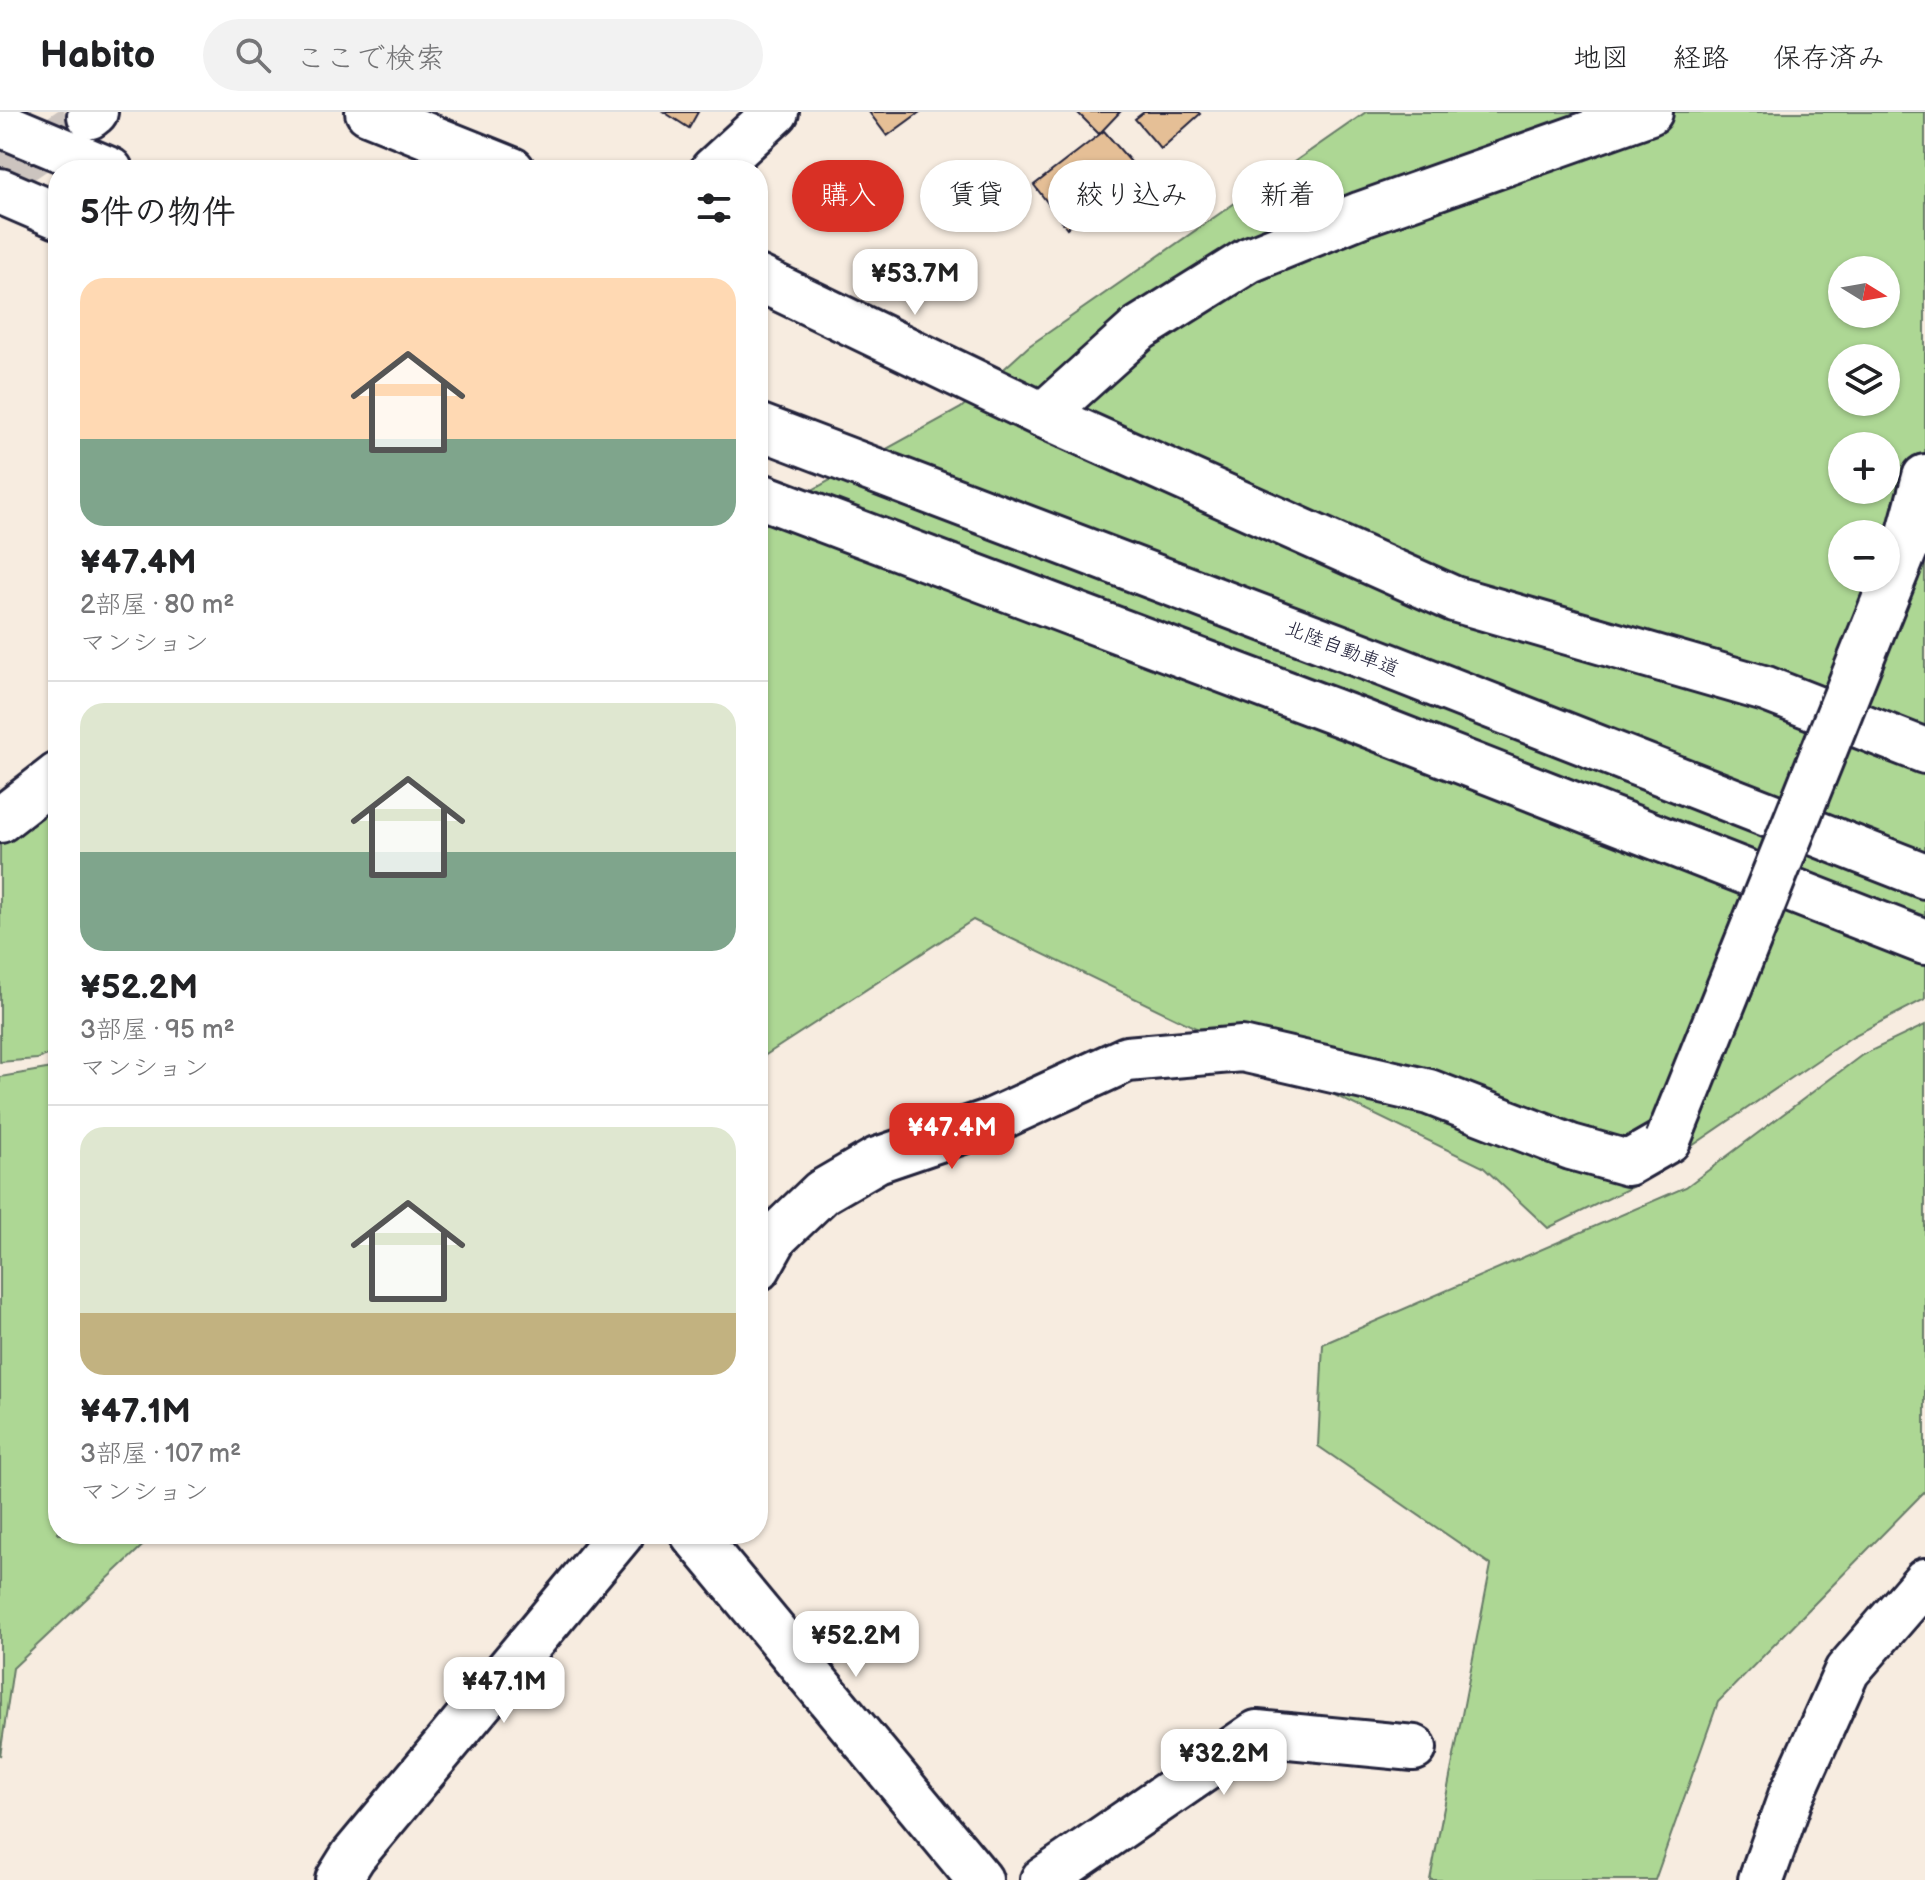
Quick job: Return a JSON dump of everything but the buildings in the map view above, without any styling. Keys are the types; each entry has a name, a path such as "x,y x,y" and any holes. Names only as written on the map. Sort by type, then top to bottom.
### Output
{"main road":[{"path":"368,112 487,160"},
{"path":"724,160 776,112"},
{"path":"1043,415 1140,328 1249,260 1362,214 1650,112"},
{"path":"0,124 86,160"},
{"path":"0,191 48,212"},
{"path":"768,283 1043,415 1454,599 1766,689 1925,751"},
{"name":"北陸自動車道","path":"768,430 1389,666 1925,876"},
{"path":"768,1250 776,1236 822,1192 877,1160 992,1121 1127,1059 1242,1049 1429,1092 1571,1147 1628,1163 1668,1140 1907,544 1925,477"},
{"path":"768,499 1359,721 1925,942"},
{"path":"0,820 48,783"},
{"path":"338,1880 353,1856 452,1734 613,1544"},
{"path":"701,1544 967,1876"},
{"path":"1761,1880 1791,1796 1847,1671 1925,1581"},
{"path":"1043,1880 1257,1733 1414,1748"}],"green space":[{"path":"1366,112 1925,112 1925,999 1853,1036 1632,1187 1548,1228 1483,1167 973,920 768,1053 768,514 961,408 1029,346 1193,232 1216,232 1216,216 1232,205 1232,232 1344,232 1344,160 1297,160"},
{"path":"48,804 48,1055 37,1059 0,1062 0,840"},
{"path":"1925,1025 1925,1491 1718,1702 1655,1880 1430,1880 1491,1565 1318,1446 1323,1344 1686,1187 1862,1055"},
{"path":"48,1069 48,1544 144,1544 13,1668 0,1756 0,1077"}],"tunnel":[{"path":"0,176 74,126"}]}
